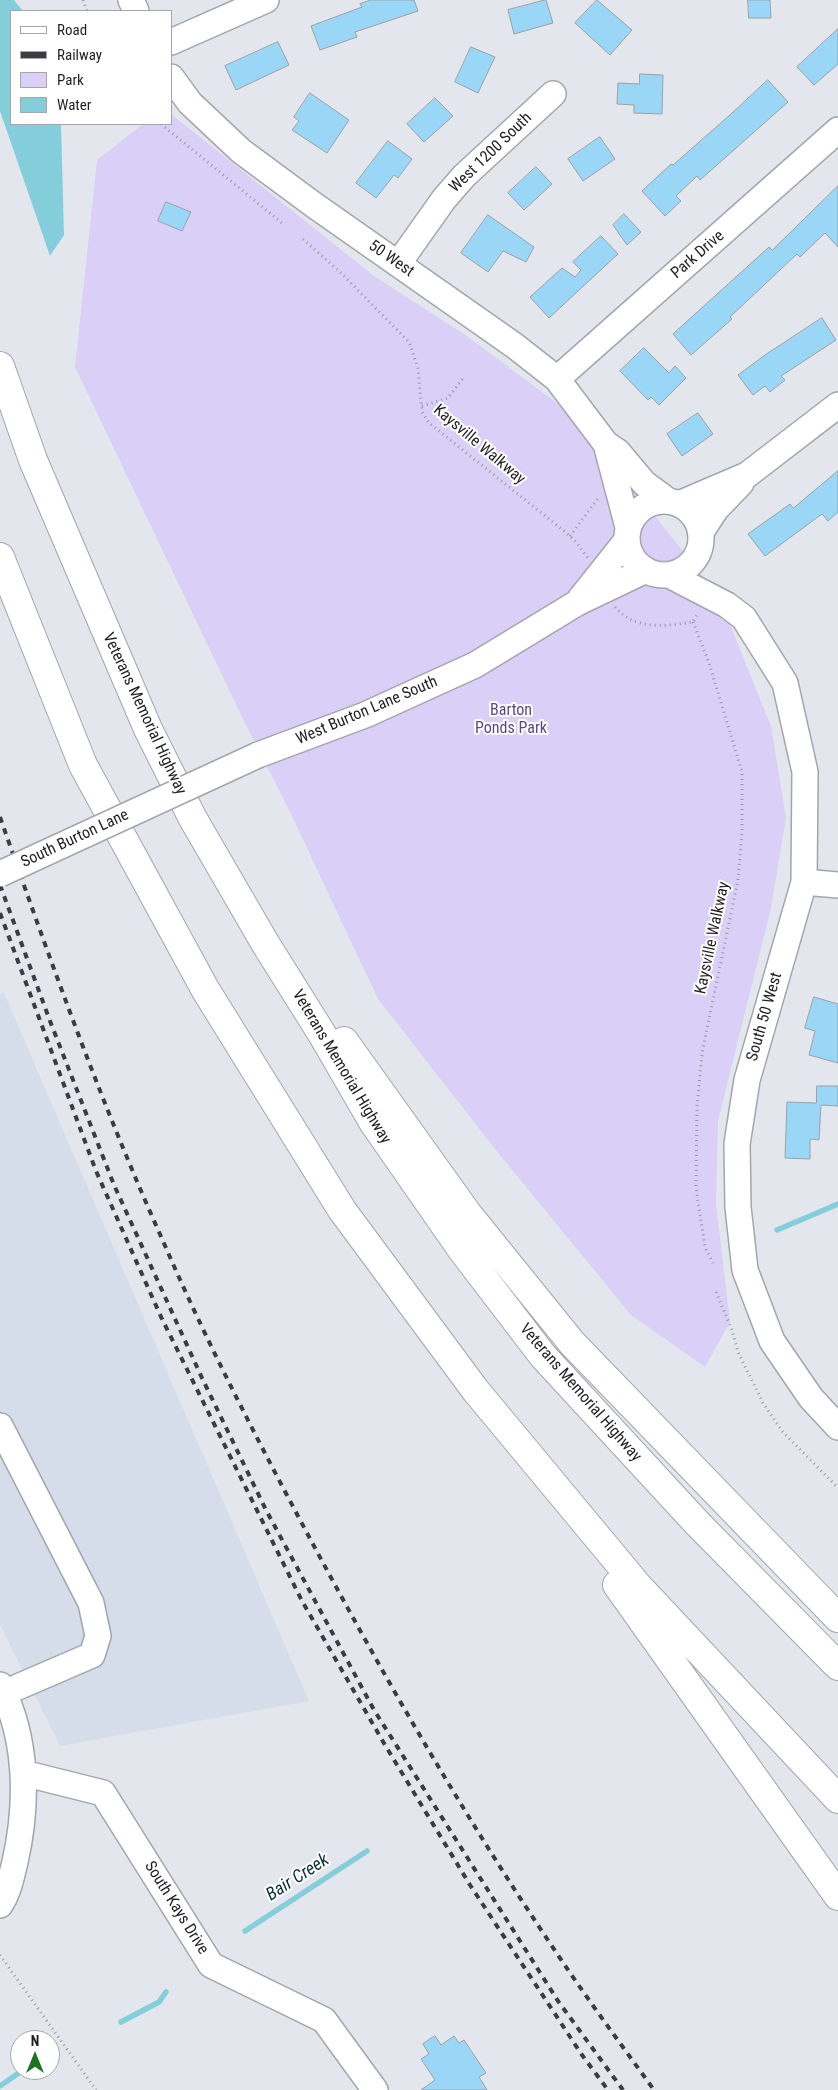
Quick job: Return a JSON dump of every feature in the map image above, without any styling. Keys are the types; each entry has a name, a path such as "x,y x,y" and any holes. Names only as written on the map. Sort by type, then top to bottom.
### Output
{"highway":[{"name":"Veterans Memorial Highway","path":"0,366 32,460 148,729 192,817 373,1122 462,1250 543,1356 698,1524 838,1666"},
{"path":"0,557 83,765 205,989 342,1210 664,1650 838,1896"},
{"path":"214,855 467,1213 572,1343 838,1618"},
{"path":"476,1391 638,1586 838,1798"}],"street":[{"path":"172,42 266,0"},
{"name":"50 West","path":"172,79 190,103 241,151 314,205 515,346 558,379 606,444 618,452 644,483 673,502"},
{"name":"West 1200 South","path":"398,264 444,200 464,176 552,94"},
{"name":"Park Drive","path":"558,379 838,130"},
{"path":"747,476 673,502 654,502 643,506 634,516 627,533 630,552 636,563 657,572 680,571 690,564 697,555 701,538 716,509 747,476 838,405"},
{"name":"50 West","path":"606,444 627,533"},
{"path":"673,502 690,510 698,521 701,538"},
{"name":"West Burton Lane South","path":"577,603 627,533"},
{"name":"South 50 West","path":"701,538 709,577 726,605"},
{"name":"West Burton Lane South","path":"150,805 258,755 365,715 475,665 577,603 657,572"},
{"name":"South 50 West","path":"657,572 726,605 744,618 785,683 805,772 804,882 747,1080 737,1144 738,1207 745,1270 772,1342 811,1398 838,1427"},
{"name":"South Burton Lane","path":"0,874 150,805"},
{"path":"804,882 838,885"},
{"path":"0,1426 91,1603 98,1636 92,1655 2,1689 18,1735 25,1786 19,1844 7,1895 0,1905"},
{"name":"South Kays Drive","path":"23,1772 103,1793 211,1965 324,2020 375,2090"}],"path":[{"path":"161,125 282,223"},
{"name":"Kaysville Walkway","path":"303,240 341,273 409,342 418,368 422,412 429,423 570,536 592,565"},
{"path":"422,406 448,398 463,378"},
{"path":"570,536 603,491"},
{"path":"610,601 619,612 634,622 664,626 693,622 700,610"},
{"name":"Kaysville Walkway","path":"693,622 709,663 742,772 742,832 738,880 702,1053 697,1107 696,1188 706,1247 713,1263"},
{"path":"716,1292 732,1330 738,1352 763,1403 782,1431 838,1488"},
{"path":"0,1955 96,2090"}],"shaded area":[{"path":"4,993 309,1701 60,1746 0,1625 0,995"}],"green space":[{"name":"Barton Ponds Park","path":"172,115 374,276 464,334 557,403 650,510 718,595 771,726 786,818 771,908 718,1121 716,1204 730,1322 705,1367 631,1315 495,1149 378,999 291,814 242,717 75,367 97,160 142,125 172,125"}],"water":[{"path":"0,0 14,0 22,10 10,10 10,125 61,125 64,235 50,256 0,111"}],"building":[{"path":"371,0 414,0 418,11 355,32 357,37 320,50 311,26 362,7 360,4"},
{"path":"546,0 553,23 514,34 508,10"},
{"path":"597,0 632,30 610,55 575,23"},
{"path":"748,0 770,0 771,18 749,18"},
{"path":"838,29 838,64 814,85 797,67"},
{"path":"278,42 289,65 236,90 225,66"},
{"path":"471,47 495,57 478,93 455,82"},
{"path":"640,74 663,75 662,114 634,113 634,105 617,104 618,83 639,84"},
{"path":"768,80 788,102 700,180 697,176 676,196 681,201 665,216 642,191"},
{"path":"310,93 349,120 327,153 292,130 299,121 294,117"},
{"path":"435,98 453,116 424,142 407,124"},
{"path":"600,137 615,159 583,181 568,159"},
{"path":"388,141 412,159 398,178 394,175 376,198 356,183"},
{"path":"536,167 552,184 524,210 508,193"},
{"path":"838,186 838,247 825,233 800,257 797,254 730,317 732,319 691,355 673,334 769,247 772,250"},
{"path":"166,202 191,212 182,231 158,221"},
{"path":"624,214 641,232 627,245 613,225"},
{"path":"488,215 534,247 526,262 503,251 488,272 461,253"},
{"path":"601,236 618,254 549,318 530,297 562,268 575,277 581,270 573,262"},
{"path":"822,318 836,340 781,376 785,380 770,392 765,386 753,395 738,375"},
{"path":"644,348 669,373 675,366 686,378 659,405 651,397 648,400 620,371"},
{"path":"698,413 713,434 682,456 667,434"},
{"path":"838,471 838,512 828,521 822,514 765,556 748,534 790,504 793,508"},
{"path":"814,997 838,1004 838,1063 809,1055 815,1031 805,1028"},
{"path":"817,1086 838,1086 838,1106 821,1105 819,1140 810,1139 810,1159 785,1158 787,1102 816,1103"},
{"path":"435,2036 441,2045 454,2036 459,2043 464,2040 486,2073 479,2077 487,2090 421,2090 435,2080 421,2059 429,2054 423,2044"}],"waterway":[{"name":"Bair Creek","path":"777,1230 838,1204"},
{"name":"Bair Creek","path":"245,1931 367,1851"},
{"name":"Bair Creek","path":"121,2022 159,2002 166,1992"},
{"name":"Bair Creek","path":"0,2086 10,2079"}],"railway":[{"path":"0,817 57,978 118,1137 179,1278 250,1425 307,1533 428,1750 527,1909 654,2090"},
{"path":"0,885 50,1021 114,1185 202,1378 266,1510 374,1710 558,2001 623,2090"},
{"path":"0,913 96,1171 162,1319 302,1601 385,1745 470,1885 582,2055 608,2090"}]}
